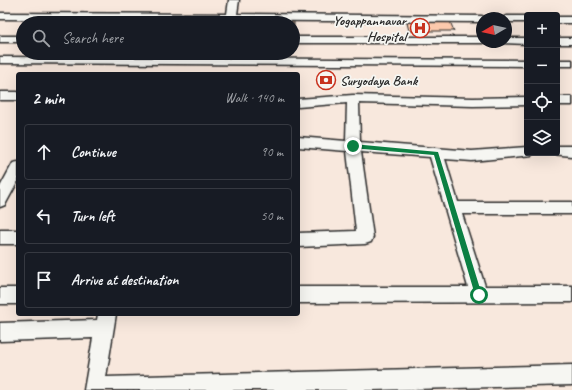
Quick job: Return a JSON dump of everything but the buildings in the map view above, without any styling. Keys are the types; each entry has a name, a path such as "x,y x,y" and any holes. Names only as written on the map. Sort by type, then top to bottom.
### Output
{"street":[{"path":"0,16 232,16 234,0"},
{"path":"300,17 476,19"},
{"path":"512,19 524,19"},
{"path":"560,20 572,20"},
{"path":"0,39 16,39"},
{"path":"300,40 476,40"},
{"path":"512,40 524,41"},
{"path":"560,41 572,41"},
{"path":"0,60 524,62"},
{"path":"278,72 279,62"},
{"path":"560,63 572,63"},
{"path":"0,96 16,96"},
{"path":"300,240 365,237 353,146 353,99"},
{"path":"300,103 353,99 524,102"},
{"path":"560,101 572,101"},
{"path":"300,142 472,156 524,152"},
{"path":"560,150 572,152"},
{"path":"436,153 479,295"},
{"path":"0,201 16,171"},
{"path":"453,208 572,208"},
{"path":"0,237 16,237"},
{"path":"300,295 572,294"},
{"path":"0,296 16,296"},
{"path":"0,332 105,321 94,388 572,375"}],"place":[{"name":"Yogappannavar Hospital","path":"420,28"},
{"name":"Suryodaya Bank","path":"326,80"}],"route":[{"path":"353,146 436,153 479,295"}]}
